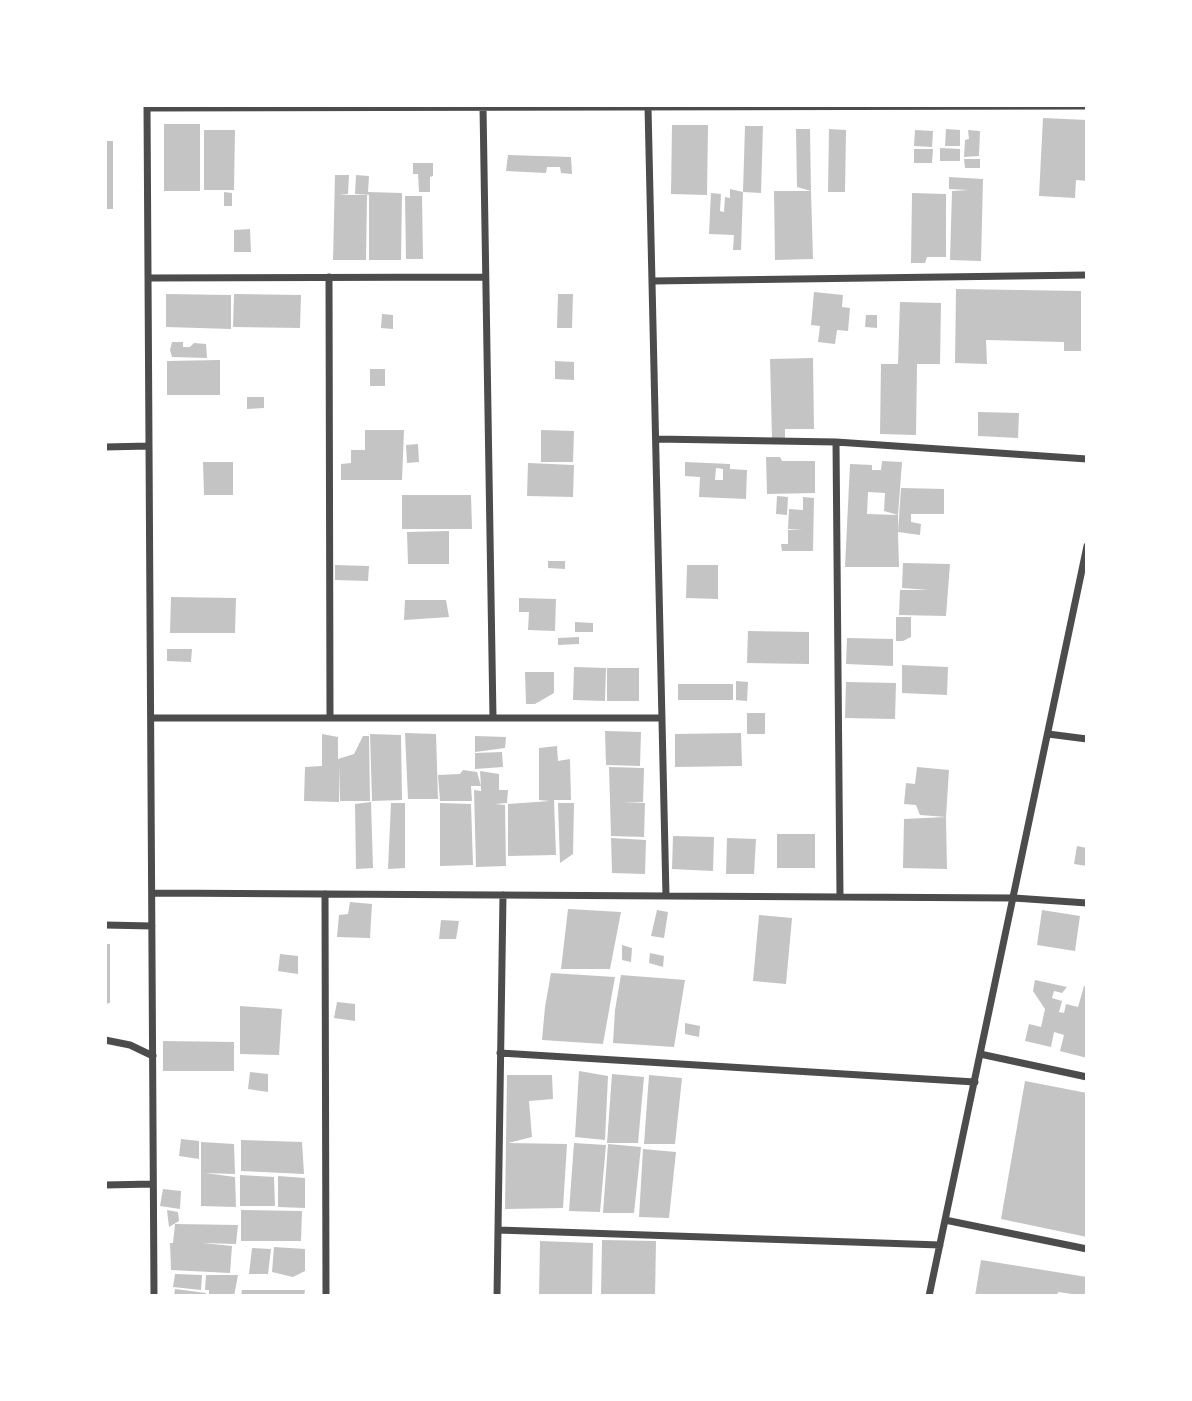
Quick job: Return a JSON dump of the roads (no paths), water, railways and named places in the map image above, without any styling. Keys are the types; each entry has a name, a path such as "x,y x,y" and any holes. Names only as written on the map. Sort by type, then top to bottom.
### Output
{"street":[{"path":"154,1296 147,107 1087,106"},
{"path":"483,107 493,718"},
{"path":"648,107 666,896"},
{"path":"652,281 1087,275"},
{"path":"329,277 331,718"},
{"path":"148,278 485,277"},
{"path":"656,439 836,442 1087,459"},
{"path":"836,442 840,897"},
{"path":"105,447 149,446"},
{"path":"929,1296 1087,546"},
{"path":"151,718 662,718"},
{"path":"1048,734 1087,739"},
{"path":"152,893 1014,898 1087,904"},
{"path":"325,894 326,1296"},
{"path":"497,1296 503,895"},
{"path":"105,925 152,926"},
{"path":"105,1040 130,1045 153,1056"},
{"path":"500,1053 975,1082"},
{"path":"980,1054 1087,1077"},
{"path":"105,1185 153,1184"},
{"path":"946,1220 1087,1249"},
{"path":"498,1230 940,1245"}]}
